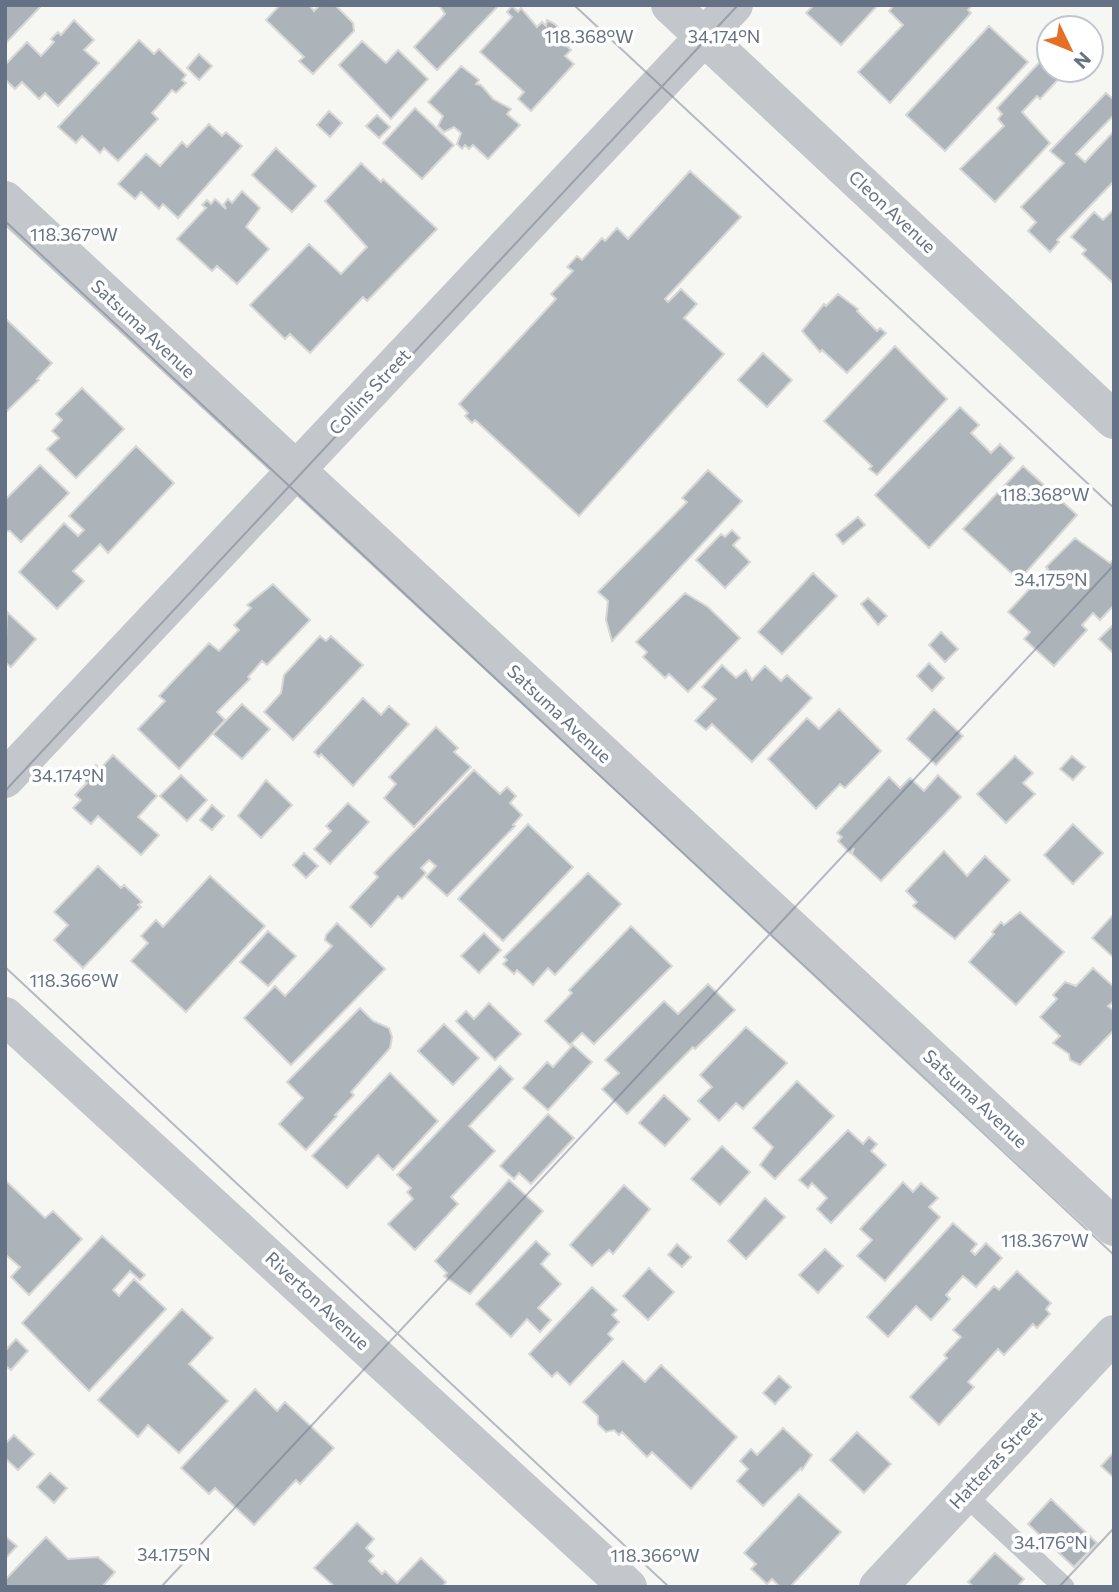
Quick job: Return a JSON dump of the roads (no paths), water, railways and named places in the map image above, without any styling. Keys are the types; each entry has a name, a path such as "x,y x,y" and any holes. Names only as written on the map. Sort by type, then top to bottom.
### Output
{"street":[{"name":"Cleon Avenue","path":"670,5 1114,420"},
{"name":"Collins Street","path":"5,779 734,5"},
{"name":"Satsuma Avenue","path":"5,200 1114,1227"},
{"name":"Riverton Avenue","path":"5,1016 628,1587"},
{"name":"Hatteras Street","path":"878,1587 1114,1334"}],"lane":[{"path":"964,1494 1064,1587"}]}
